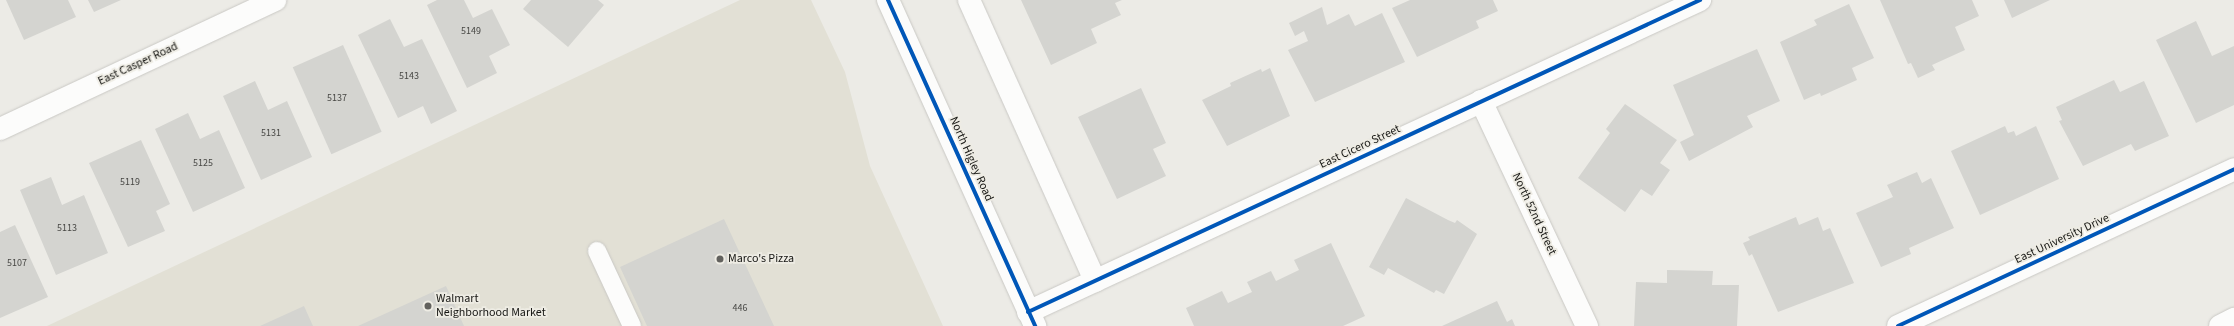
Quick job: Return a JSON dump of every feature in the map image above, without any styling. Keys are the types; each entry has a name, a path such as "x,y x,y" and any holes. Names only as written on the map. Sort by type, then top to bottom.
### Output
{"street":[{"name":"East Casper Road","path":"0,129 275,0"},
{"name":"North Higley Road","path":"888,0 1031,319"},
{"path":"969,0 1096,281"},
{"name":"East Cicero Street","path":"1031,319 1096,281 1700,0"},
{"name":"North 52nd Street","path":"1481,101 1587,326"},
{"name":"East University Drive","path":"1898,326 2234,169"},
{"path":"2220,326 2234,319"}],"lane":[{"path":"597,251 632,326"}],"shaded area":[{"path":"740,0 811,0 845,72 870,166 943,326 47,326"}],"building":[{"path":"6,0 68,0 76,17 24,40"},
{"path":"88,0 121,0 94,12"},
{"path":"437,0 464,0 473,18 492,9 510,45 489,56 497,73 467,88 427,5"},
{"path":"531,0 598,0 604,5 568,47 523,9"},
{"path":"1021,0 1122,0 1115,3 1121,15 1091,29 1097,43 1051,65"},
{"path":"1410,0 1493,0 1498,11 1476,21 1479,28 1417,57 1392,8"},
{"path":"1880,0 1972,0 1979,16 1955,27 1965,50 1932,65 1935,70 1918,78 1911,63 1908,64"},
{"path":"2004,0 2050,0 2012,18"},
{"path":"1849,4 1874,58 1852,68 1857,80 1821,96 1820,93 1804,100 1780,42 1817,25 1814,20"},
{"path":"1322,7 1327,25 1349,14 1355,26 1382,13 1405,62 1315,102 1288,50 1308,41 1304,31 1295,36 1289,23"},
{"path":"390,19 404,47 422,39 457,111 431,124 423,106 398,118 358,35"},
{"path":"2196,21 2212,56 2234,46 2234,105 2196,123 2156,40"},
{"path":"343,45 382,132 331,154 293,67"},
{"path":"1757,49 1780,101 1747,116 1753,127 1689,161 1680,142 1694,135 1673,85"},
{"path":"1270,68 1290,116 1227,146 1202,100 1231,86 1230,83 1261,69 1262,72"},
{"path":"2114,80 2120,92 2144,81 2169,136 2135,151 2131,144 2083,166 2059,121 2062,120 2056,107"},
{"path":"255,81 268,110 287,101 312,157 261,180 223,96"},
{"path":"1141,88 1166,143 1153,149 1166,176 1117,199 1078,117"},
{"path":"1625,104 1677,140 1660,163 1670,170 1652,196 1641,189 1625,212 1578,178 1610,133 1606,129"},
{"path":"188,113 200,139 219,130 245,188 193,212 155,129"},
{"path":"2005,126 2008,133 2014,131 2016,136 2036,126 2059,179 1980,215 1951,151"},
{"path":"141,140 170,204 156,211 165,231 128,247 89,163"},
{"path":"1917,172 1922,183 1931,178 1954,228 1909,248 1911,254 1881,267 1856,213 1893,197 1887,185"},
{"path":"51,177 62,205 84,195 108,253 56,275 20,190"},
{"path":"1406,198 1448,220 1455,223 1457,220 1477,234 1444,294 1436,290 1434,293 1388,268 1384,275 1369,267"},
{"path":"1796,217 1799,225 1818,217 1823,231 1830,228 1854,283 1778,312 1752,254 1749,256 1743,243 1750,240 1748,237"},
{"path":"724,219 774,326 647,326 620,267"},
{"path":"15,225 48,297 0,318 0,232"},
{"path":"1331,243 1365,316 1343,326 1194,326 1186,308 1222,291 1228,303 1252,292 1247,282 1271,271 1276,281 1299,270 1294,260"},
{"path":"1667,270 1713,271 1712,285 1739,285 1737,326 1634,326 1636,282 1667,283"},
{"name":"Walmart Neighborhood Market","path":"446,286 464,326 358,326"},
{"path":"1497,301 1507,322 1512,319 1515,326 1442,326"},
{"path":"304,306 313,326 260,326"}],"cycle path":[{"path":"888,0 1035,326"},
{"path":"1028,312 1700,0"},
{"path":"1898,326 2234,169"}],"place":[{"name":"Marco's Pizza","path":"720,259"},
{"name":"Walmart Neighborhood Market","path":"428,306"}]}
